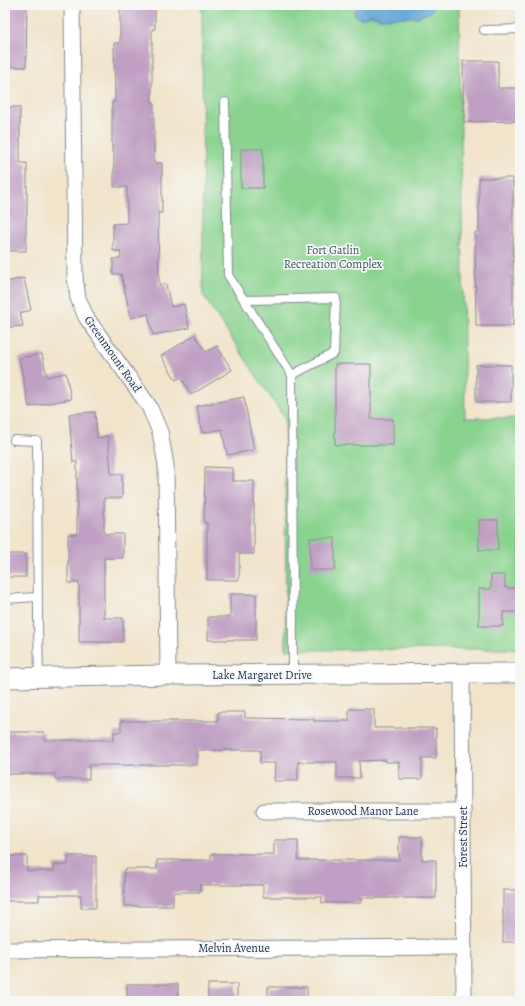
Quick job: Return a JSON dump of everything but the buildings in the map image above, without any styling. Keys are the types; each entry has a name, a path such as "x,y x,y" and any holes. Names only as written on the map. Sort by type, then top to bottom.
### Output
{"street":[{"name":"Greenmount Road","path":"72,5 75,277 78,298 86,317 149,406 160,432 166,465 168,675"},
{"name":"Lake Margaret Drive","path":"5,678 168,675 520,673"},
{"name":"Forest Street","path":"462,674 464,1001"},
{"name":"Rosewood Manor Lane","path":"264,810 463,811"},
{"name":"Melvin Avenue","path":"5,950 464,947"}],"lane":[{"path":"484,30 520,29"},
{"path":"225,102 228,275 292,375 293,675"},
{"path":"244,300 336,298 334,353 292,375"},
{"path":"14,440 37,441 37,597 39,677"},
{"path":"5,599 37,597"}],"green space":[{"name":"Fort Gatlin Recreation Complex","path":"202,5 459,5 465,418 520,418 520,649 286,650 285,419 203,295"}],"water":[{"path":"358,5 434,5 431,12 418,17 379,18 371,15 361,19 355,15 354,12"}]}
